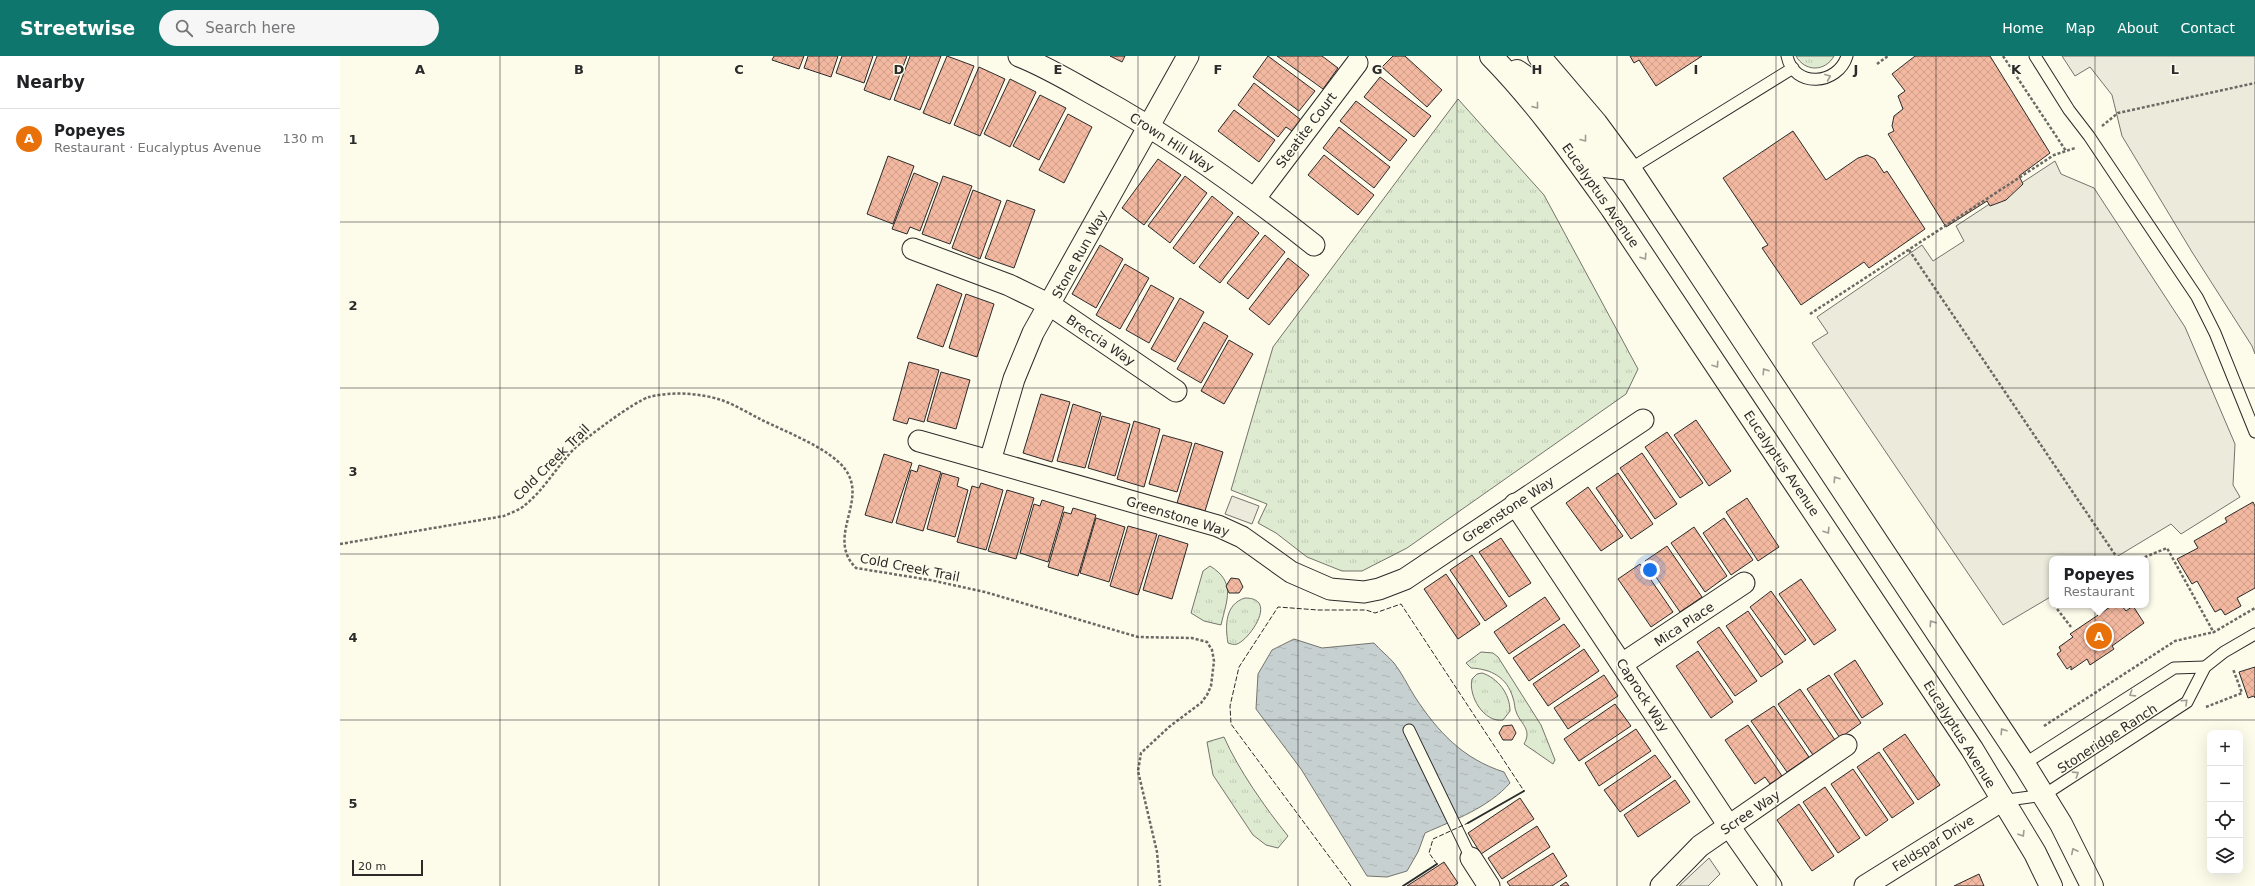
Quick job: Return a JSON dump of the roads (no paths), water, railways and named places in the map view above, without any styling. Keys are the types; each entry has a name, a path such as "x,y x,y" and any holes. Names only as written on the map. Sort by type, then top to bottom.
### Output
{"main road":[{"path":"1493,56 1543,89 1605,166 1630,169"},
{"name":"Eucalyptus Avenue","path":"1493,56 1522,88 1553,128 1612,210 1972,749 2035,853 2051,886"},
{"path":"1539,56 1596,122 1630,169 2044,795 2092,886"}],"street":[{"name":"Crown Hill Way","path":"1019,56 1045,61 1150,126 1255,198 1314,245"},
{"name":"Stone Run Way","path":"990,461 1014,379 1033,333 1188,56"},
{"name":"Steatite Court","path":"1255,198 1357,63"},
{"name":"Breccia Way","path":"913,249 1008,285 1050,305 1176,391"},
{"name":"Greenstone Way","path":"919,440 1218,526 1242,537 1296,575 1330,588 1348,592 1379,589 1405,579 1515,504 1643,420"},
{"name":"Caprock Way","path":"1515,504 1729,826 1771,886"},
{"name":"Mica Place","path":"1622,664 1744,583"},
{"name":"Scree Way","path":"1661,886 1687,857 1846,745"},
{"name":"Feldspar Drive","path":"1865,886 2002,800"},
{"path":"1471,858 1489,886"}],"lane":[{"path":"1787,56 1793,68 1810,79 1820,80 1830,77 1839,71 1847,56"},
{"path":"2035,56 2069,110 2089,136 2197,297 2215,333 2255,432"},
{"path":"1630,169 1793,68"},
{"name":"Stoneridge Ranch","path":"2002,800 2044,795 2187,702 2205,667 2224,652 2255,634"},
{"name":"Stoneridge Ranch","path":"2024,764 2174,668 2205,667"},
{"path":"1408,730 1471,858"}],"water":[{"path":"1294,639 1322,648 1374,643 1394,663 1415,697 1442,733 1476,760 1504,772 1510,783 1492,800 1459,818 1425,833 1418,852 1407,871 1387,877 1367,876 1301,769 1256,709 1258,674 1272,650"}],"place":[{"name":"Popeyes","path":"2099,636"}]}
